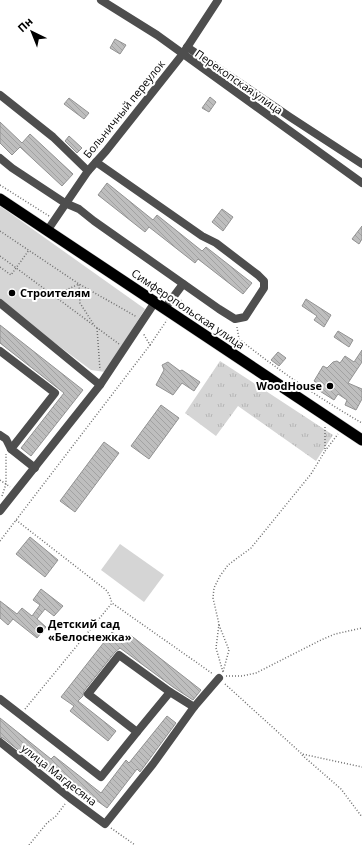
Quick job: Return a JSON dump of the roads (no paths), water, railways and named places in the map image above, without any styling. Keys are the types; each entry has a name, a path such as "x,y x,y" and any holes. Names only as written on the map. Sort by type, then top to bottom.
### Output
{"highway":[{"name":"Симферопольская улица","path":"0,199 362,440"}],"street":[{"name":"Перекопская улица","path":"101,0 157,36 362,183"},
{"name":"Больничный переулок","path":"47,231 88,171 106,151 182,54 218,0"},
{"name":"Перекопская улица","path":"187,47 283,113 362,164"},
{"path":"0,95 53,137 88,171"},
{"path":"0,158 12,168 65,203 79,209 94,222 236,319 244,317 264,288 264,281 216,243 202,236 96,162"},
{"path":"165,308 183,284"},
{"path":"0,511 100,385 155,302"},
{"path":"0,303 100,385"},
{"path":"0,350 55,393 7,450"},
{"path":"0,435 6,439 7,450"},
{"path":"7,450 35,468"},
{"path":"137,732 88,694 119,655 170,692 194,707 219,678"},
{"path":"0,699 102,777 170,692"},
{"name":"улица Магдесяна","path":"0,742 105,824 153,764 194,707"}],"place":[{"name":"Строителям","path":"12,293"},
{"name":"WoodHouse","path":"330,386"},
{"name":"Детский сад «Белоснежка»","path":"40,630"}]}
